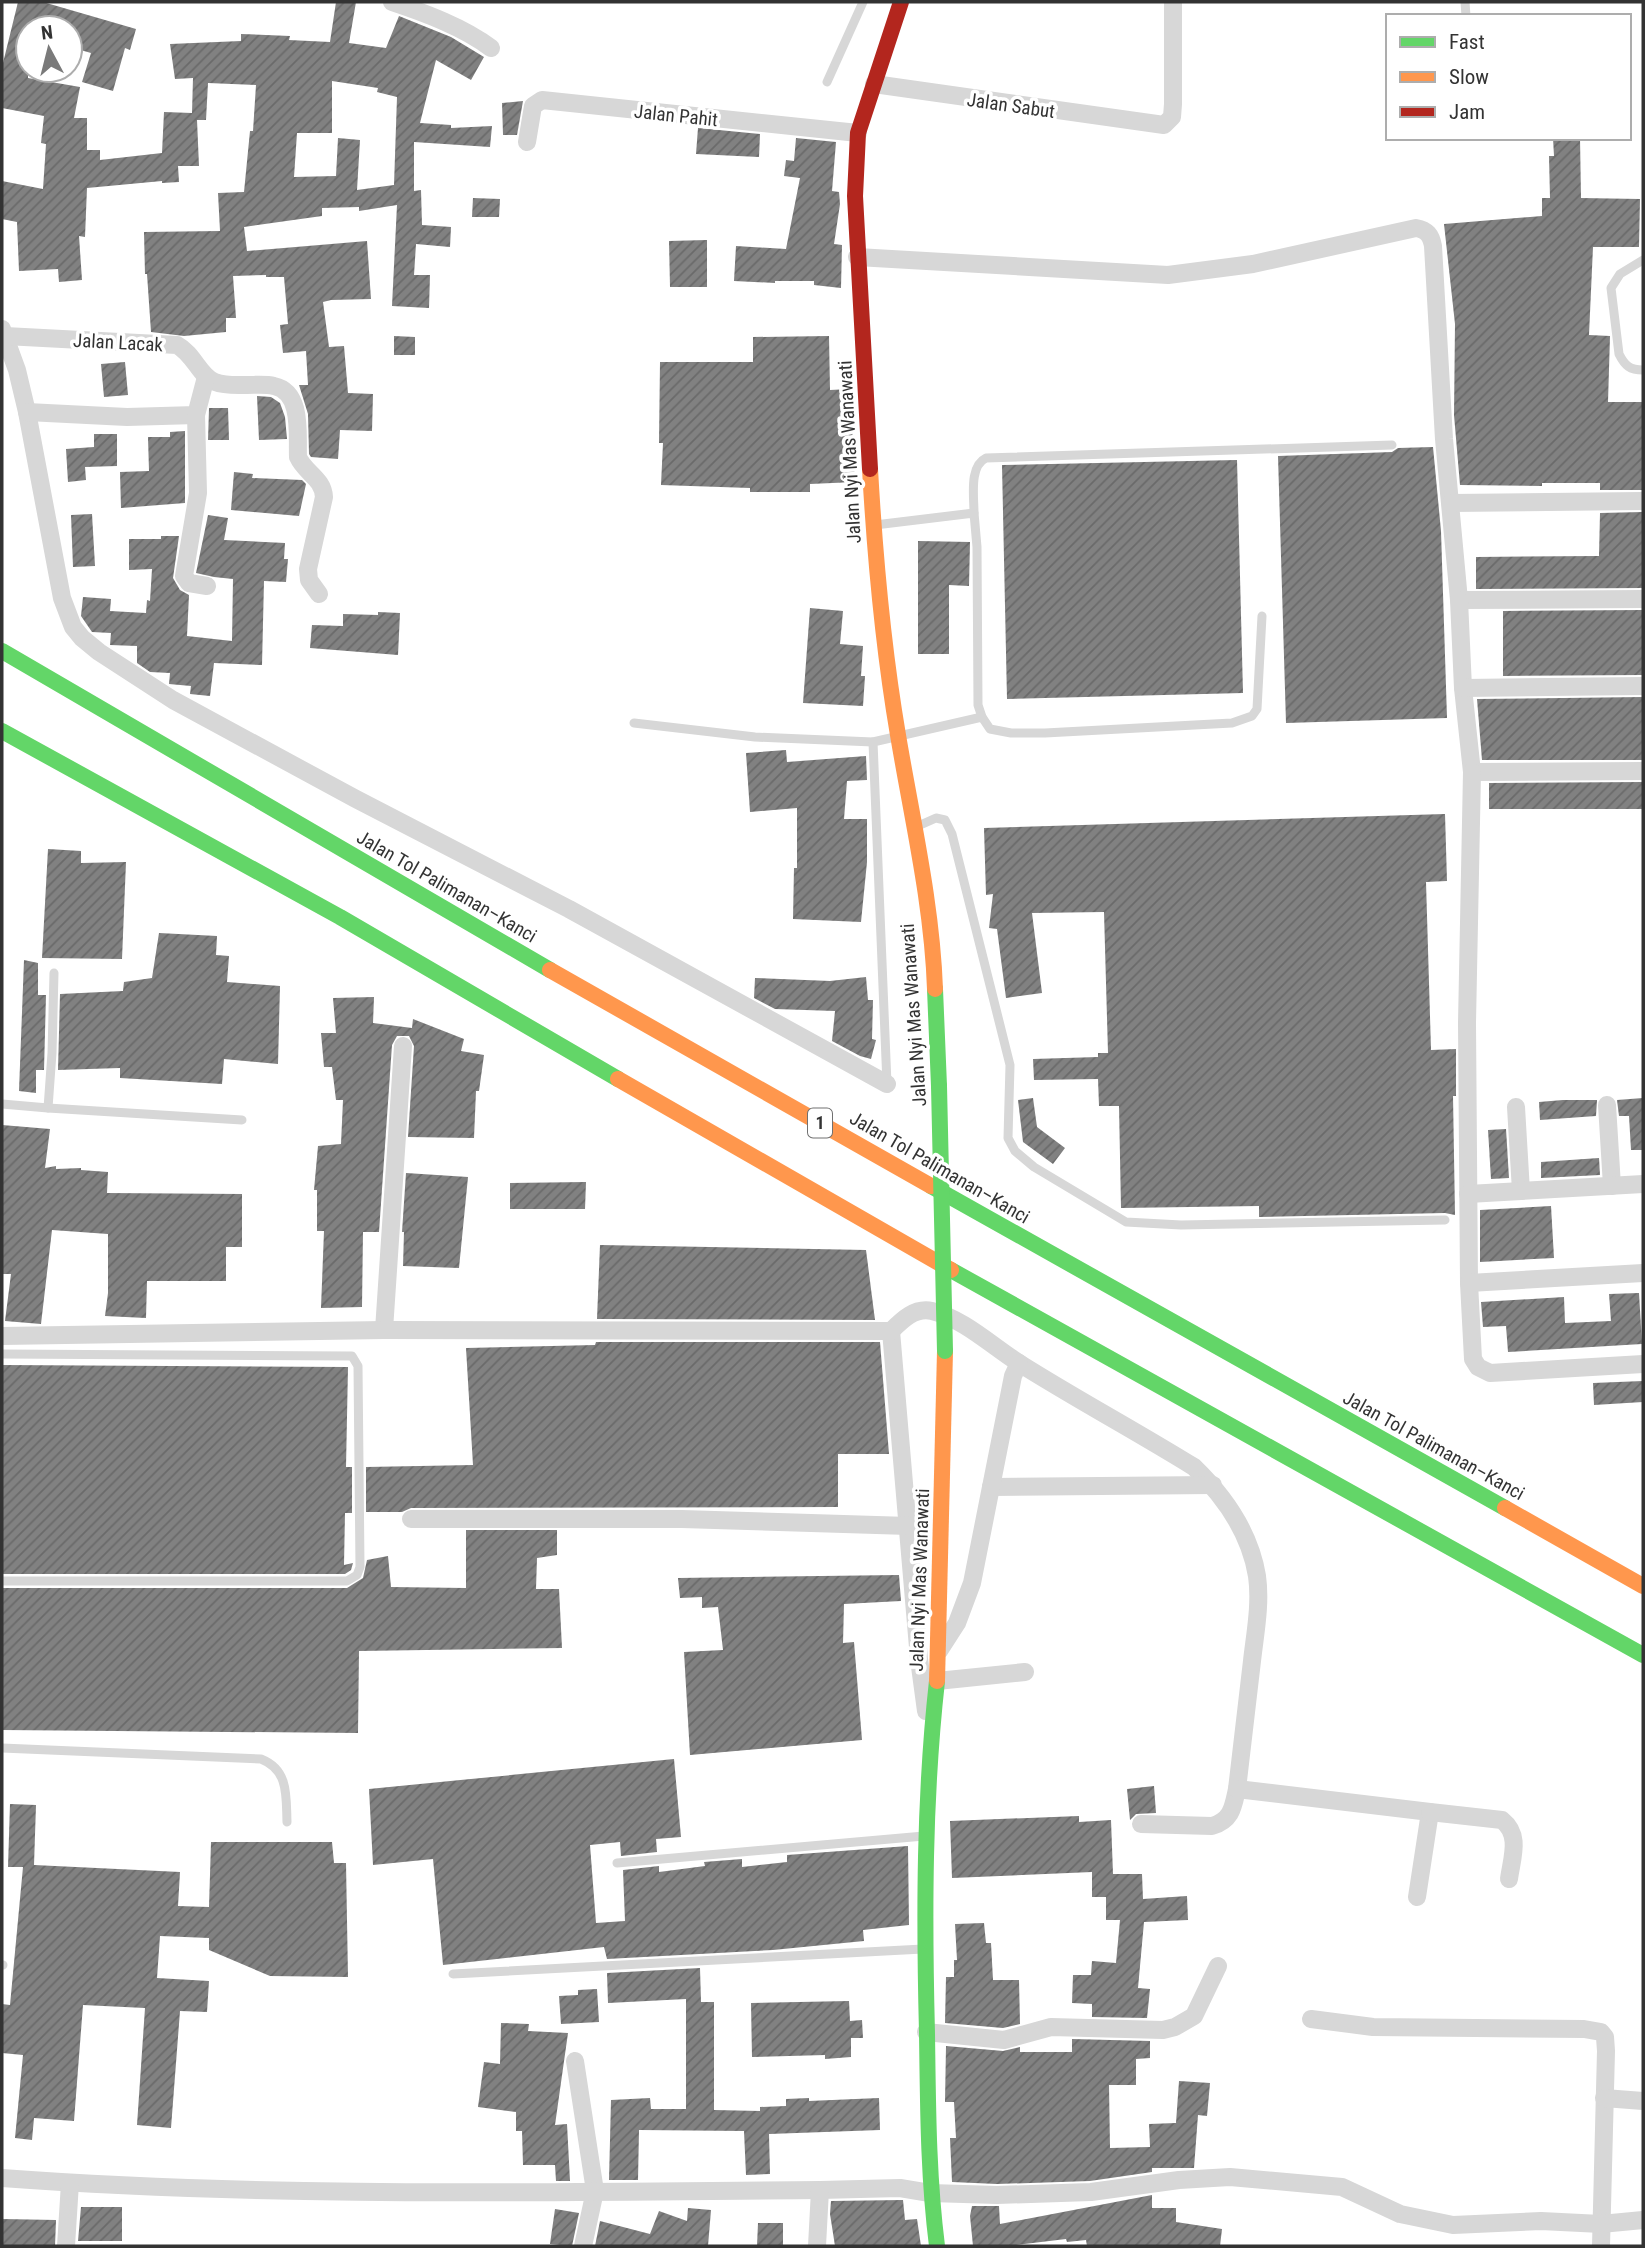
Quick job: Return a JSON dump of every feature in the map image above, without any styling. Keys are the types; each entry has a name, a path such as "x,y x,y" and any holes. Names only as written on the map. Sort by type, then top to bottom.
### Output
{"main road":[{"name":"Jalan Nyi Mas Wanawati","path":"901,2 858,132 855,196 873,525 882,625 898,735 917,827 934,976 939,1086 945,1351 936,1681 926,1836 925,1949 930,2193 937,2246"},
{"name":"Jalan Tol Palimanan–Kanci","path":"2,651 371,867 1024,1239 1643,1586"},
{"path":"2,731 340,917 878,1230 1643,1655"}],"street":[{"path":"392,2 412,8 479,38 491,48"},
{"name":"Jalan Sabut","path":"874,84 1164,125 1172,117 1173,2"},
{"name":"Jalan Pahit","path":"527,142 533,106 542,100 858,132"},
{"path":"857,257 1168,275 1253,264 1416,228 1428,233 1433,246 1444,439 1472,772 1467,1023 1469,1283 1474,1359 1478,1367 1490,1373 1643,1364"},
{"path":"3,333 17,370 27,412 62,598 73,627 99,652 186,706 356,799 569,909 887,1084"},
{"name":"Jalan Lacak","path":"3,333 177,345 188,351 206,377"},
{"path":"207,586 189,583 184,576 198,493 196,415 206,377 226,385 276,386 287,392 295,407 298,457 301,464 321,483 324,497 308,569 309,580 319,594"},
{"path":"27,412 127,416 196,415"},
{"path":"1451,503 1643,501"},
{"path":"1459,600 1643,600"},
{"path":"1463,688 1643,686"},
{"path":"1472,772 1643,771"},
{"path":"384,1330 403,1046"},
{"path":"1607,1104 1612,1186"},
{"path":"1516,1107 1521,1191"},
{"path":"1468,1194 1643,1184"},
{"path":"1469,1283 1643,1273"},
{"path":"2,1336 384,1330 891,1331 906,1317 930,1310 956,1321 1019,1363 1194,1466 1227,1504 1249,1546 1257,1577 1258,1613 1232,1814 1222,1823 1212,1826 1141,1824"},
{"path":"891,1331 919,1659 930,1742"},
{"path":"937,1654 957,1623 972,1583 1013,1376 1019,1363"},
{"path":"991,1487 1213,1485"},
{"path":"411,1519 682,1519 909,1526"},
{"path":"936,1681 1025,1672"},
{"path":"1237,1789 1502,1820 1511,1827 1515,1840 1510,1879"},
{"path":"1417,1897 1430,1812"},
{"path":"926,2032 1004,2040 1051,2027 1163,2030 1175,2027 1194,2016 1217,1966"},
{"path":"1311,2019 1373,2027 1584,2029 1601,2032 1605,2037 1606,2051 1601,2246"},
{"path":"575,2061 595,2191 583,2246"},
{"path":"1604,2098 1643,2101"},
{"path":"2,2178 71,2183 371,2192 888,2188 997,2196 1091,2192 1230,2176 1342,2187 1400,2214 1453,2225 1541,2221 1601,2224 1643,2220"},
{"path":"66,2246 71,2183"},
{"path":"817,2246 820,2190"}],"lane":[{"path":"827,82 863,2"},
{"path":"1643,260 1620,274 1611,288 1619,354 1623,363 1633,370 1643,370"},
{"path":"1262,616 1257,709 1252,716 1232,723 1045,733 1011,733 990,729 978,705 977,547 974,513 976,468 980,461 986,458 1392,445"},
{"path":"873,525 974,513"},
{"path":"634,723 755,737 873,742 982,717"},
{"path":"873,742 887,1084"},
{"path":"917,827 936,818 945,820 952,834 1010,1065 1008,1138 1015,1152 1034,1167 1126,1222 1181,1225 1445,1220"},
{"path":"48,1108 54,973"},
{"path":"2,1104 242,1120"},
{"path":"2,1354 352,1356 358,1366 360,1567 357,1575 347,1581 2,1581"},
{"path":"2,1748 261,1759 273,1763 280,1773 285,1789 287,1822"},
{"path":"617,1863 926,1836"},
{"path":"453,1974 925,1949"}],"building":[{"path":"18,2 43,2 136,29 130,50 125,48 113,91 84,83 91,53 84,51 84,14 15,14"},
{"path":"336,2 356,2 349,43 386,48 399,16 451,37 484,57 471,80 436,60 420,123 451,125 451,128 492,126 490,147 414,142 414,191 421,190 422,225 451,227 450,247 416,244 414,275 430,275 429,308 392,306 397,205 359,211 359,207 322,208 322,216 244,227 247,251 367,241 371,299 323,302 329,347 344,346 348,393 373,394 372,431 340,430 338,459 311,457 309,454 308,414 299,385 308,385 306,351 283,353 280,325 288,324 284,277 233,276 236,318 226,318 226,332 184,336 151,332 144,232 220,231 218,193 244,192 250,131 253,131 256,85 208,83 206,120 197,120 199,166 178,166 179,182 162,181 87,188 85,237 79,236 82,280 59,282 58,269 19,271 17,222 2,219 2,181 43,189 46,144 41,143 44,116 2,108 2,67 14,18 14,84 63,84 80,87 74,118 87,118 87,150 100,150 100,160 162,153 164,112 192,113 193,78 175,79 170,44 241,41 241,34 290,36 289,40 330,42","holes":["332,81 378,88 377,92 397,97 394,185 357,190 360,140 338,138 336,176 294,177 297,133 332,133"]},
{"path":"523,101 517,135 503,135 502,103"},
{"path":"698,128 760,134 759,157 696,154"},
{"path":"796,138 836,142 832,191 839,192 840,204 834,244 842,245 841,288 814,285 814,281 734,281 736,246 786,249 800,178 784,176 786,160 794,161"},
{"path":"1553,140 1580,140 1581,198 1640,199 1639,247 1593,247 1589,335 1610,336 1608,402 1643,402 1643,490 1600,490 1600,483 1542,483 1542,486 1460,485 1454,415 1455,324 1444,224 1542,216 1542,198 1550,198 1549,156 1554,156"},
{"path":"473,198 500,199 499,217 472,217"},
{"path":"707,240 707,287 670,287 669,241"},
{"path":"394,336 415,337 415,355 394,355"},
{"path":"829,336 830,390 850,389 855,482 810,484 810,492 750,492 750,488 661,485 663,443 659,443 660,362 753,362 753,337"},
{"path":"125,362 128,395 104,397 101,364"},
{"path":"257,396 271,397 280,403 285,417 287,439 259,440"},
{"path":"209,408 228,408 229,440 208,440"},
{"path":"185,431 185,503 121,508 120,472 149,471 148,437 170,437 170,432"},
{"path":"94,434 117,434 117,466 85,467 86,480 68,482 66,449 94,447"},
{"path":"1433,447 1441,531 1447,718 1286,723 1278,456 1392,452 1398,448"},
{"path":"1237,460 1243,693 1007,699 1002,465"},
{"path":"234,472 253,474 252,478 302,480 306,484 299,516 231,510"},
{"path":"1643,512 1643,588 1476,589 1476,557 1599,556 1600,513"},
{"path":"92,514 95,566 73,567 71,515"},
{"path":"208,515 228,518 224,540 285,543 284,559 288,559 286,582 264,581 262,665 214,663 210,696 190,694 191,686 169,684 170,673 150,672 137,663 137,646 110,645 111,633 92,632 81,616 83,597 111,599 110,611 146,613 147,600 150,601 152,569 129,570 129,539 179,536 173,578 180,590 189,595 187,636 232,641 233,579 196,573"},
{"path":"918,541 970,542 969,586 949,585 949,654 918,654"},
{"path":"810,608 843,611 840,644 863,646 863,706 803,703"},
{"path":"1643,610 1643,675 1503,676 1503,611"},
{"path":"378,612 400,613 398,655 310,648 312,625 343,626 343,614 378,615"},
{"path":"1643,697 1643,760 1482,760 1477,699"},
{"path":"786,750 787,762 866,756 867,780 847,781 844,819 867,819 867,862 861,922 793,919 794,868 797,868 797,808 750,812 746,753"},
{"path":"1643,782 1643,809 1489,809 1489,783"},
{"path":"1445,814 1447,881 1426,882 1431,1050 1456,1049 1456,1096 1453,1096 1455,1215 1445,1213 1259,1217 1259,1206 1121,1208 1119,1106 1099,1106 1098,1079 1034,1080 1033,1059 1098,1057 1098,1053 1108,1053 1104,912 1032,913 1042,993 1006,998 997,929 989,928 993,894 986,895 984,828"},
{"path":"48,849 81,851 81,863 126,862 122,959 42,958"},
{"path":"159,933 217,936 216,955 229,956 227,982 280,986 278,1064 224,1059 222,1084 120,1078 120,1068 58,1070 60,994 123,991 124,982 152,978"},
{"path":"24,960 38,963 38,995 46,995 44,1070 36,1070 36,1093 19,1091"},
{"path":"866,977 868,1000 873,1000 872,1039 876,1040 871,1059 832,1041 835,1011 775,1009 754,998 755,978 830,981"},
{"path":"374,997 373,1023 412,1028 413,1019 464,1039 461,1051 484,1055 479,1091 476,1091 474,1138 408,1137 414,1046 409,1036 397,1036 392,1045 379,1232 363,1232 362,1307 321,1308 324,1231 317,1231 317,1190 314,1190 318,1146 341,1144 343,1100 336,1100 332,1067 324,1067 321,1033 336,1033 333,998"},
{"path":"1033,1098 1037,1127 1065,1148 1053,1164 1023,1142 1018,1100"},
{"path":"1643,1098 1643,1150 1631,1150 1629,1116 1619,1116 1617,1100"},
{"path":"1597,1100 1596,1116 1540,1120 1539,1102"},
{"path":"2,1125 50,1129 45,1168 56,1166 56,1169 81,1168 108,1172 107,1193 242,1194 242,1247 226,1247 226,1281 147,1281 146,1318 105,1316 108,1293 108,1234 52,1230 41,1324 5,1321 11,1274 2,1274"},
{"path":"1506,1129 1509,1178 1491,1179 1488,1130"},
{"path":"1599,1158 1600,1175 1541,1178 1541,1162"},
{"path":"406,1173 468,1177 459,1268 403,1266"},
{"path":"586,1182 585,1209 510,1209 510,1183"},
{"path":"1551,1206 1554,1258 1480,1262 1480,1210"},
{"path":"600,1245 866,1250 875,1320 597,1319"},
{"path":"1639,1293 1642,1344 1508,1352 1506,1326 1483,1327 1481,1302 1564,1297 1565,1323 1611,1321 1609,1294"},
{"path":"596,1342 880,1342 889,1454 838,1454 838,1507 411,1508 402,1512 366,1512 366,1467 473,1465 466,1348 595,1345"},
{"path":"2,1365 348,1367 346,1467 352,1467 352,1513 345,1513 344,1565 353,1563 351,1570 345,1574 2,1574"},
{"path":"1643,1381 1643,1402 1594,1405 1593,1383"},
{"path":"466,1530 557,1530 557,1555 537,1558 536,1589 559,1589 562,1648 359,1651 358,1733 2,1730 2,1588 347,1588 363,1578 367,1560 388,1556 391,1587 466,1588"},
{"path":"899,1575 901,1601 844,1604 843,1643 854,1642 862,1740 690,1755 684,1652 723,1650 718,1607 702,1608 702,1597 680,1598 678,1578"},
{"path":"674,1759 681,1837 656,1839 657,1852 621,1856 620,1842 590,1845 596,1923 625,1921 623,1870 659,1866 659,1872 705,1866 704,1862 742,1859 742,1867 787,1862 787,1855 908,1846 909,1925 863,1930 864,1941 773,1950 607,1959 604,1947 443,1965 433,1859 373,1865 369,1789"},
{"path":"1154,1786 1156,1813 1136,1814 1130,1820 1127,1789"},
{"path":"10,1804 36,1805 34,1865 180,1872 178,1906 209,1907 211,1842 332,1842 334,1863 346,1863 348,1977 270,1976 209,1950 209,1938 160,1936 157,1978 209,1981 207,2012 180,2011 171,2128 137,2125 145,2008 83,2005 74,2121 34,2118 32,2140 15,2138 23,2055 2,2053 2,2004 10,2005 23,1867 8,1867"},
{"path":"1079,1816 1079,1822 1111,1820 1113,1874 1142,1874 1143,1899 1187,1896 1188,1920 1144,1922 1138,1988 1150,1989 1147,2018 1092,2017 1092,2004 1072,2003 1073,1975 1091,1975 1092,1961 1116,1963 1120,1920 1106,1920 1106,1897 1092,1897 1092,1872 952,1878 950,1821"},
{"path":"984,1923 986,1943 991,1943 993,1980 1019,1980 1020,2024 1003,2028 945,2023 946,1977 954,1977 954,1960 957,1960 955,1924"},
{"path":"700,1968 701,2002 714,2002 714,2110 760,2111 760,2107 786,2106 786,2099 809,2098 809,2101 879,2098 880,2130 769,2134 770,2174 746,2175 744,2131 639,2130 638,2180 609,2180 611,2100 650,2098 651,2109 686,2109 686,1999 608,2003 607,1973"},
{"path":"597,1989 599,2022 561,2024 559,1996 578,1995 578,1990"},
{"path":"849,2001 850,2021 862,2020 863,2038 851,2038 851,2057 752,2057 751,2003"},
{"path":"501,2023 529,2024 528,2031 568,2033 555,2125 567,2124 570,2181 556,2181 555,2165 523,2165 522,2131 516,2131 516,2112 478,2107 484,2062 500,2064"},
{"path":"1072,2039 1150,2041 1150,2058 1136,2059 1136,2085 1109,2085 1110,2148 1150,2147 1149,2124 1176,2123 1179,2081 1210,2083 1207,2116 1198,2115 1194,2168 1152,2168 1152,2172 1090,2181 997,2184 952,2182 950,2138 956,2138 954,2102 945,2102 946,2046 1003,2051 1020,2047 1020,2052 1072,2052"},
{"path":"1152,2195 1152,2208 1176,2208 1176,2222 1222,2229 1220,2246 1087,2246 1086,2240 1067,2242 1066,2239 1008,2246 973,2246 970,2216 972,2206 999,2206 1000,2224"},
{"path":"903,2200 905,2220 917,2219 921,2246 835,2246 830,2214 831,2201"},
{"path":"81,2207 122,2207 122,2241 78,2241"},
{"path":"688,2208 711,2210 708,2246 595,2246 600,2221 650,2234 659,2211 687,2221"},
{"path":"555,2209 579,2213 572,2246 550,2244"},
{"path":"2,2219 56,2220 55,2246 2,2246"},
{"path":"758,2223 783,2223 783,2246 757,2246"}],"traffic: fast":[{"path":"2,651 550,970"},
{"path":"2,731 340,917 618,1079"},
{"path":"935,989 939,1086"},
{"path":"939,1086 945,1351"},
{"path":"931,1186 1505,1508"},
{"path":"951,1270 1643,1655"},
{"path":"937,1681 927,1813 925,1901 929,2140 937,2246"}],"traffic: slow":[{"path":"870,469 888,669 926,893 935,989"},
{"path":"550,970 931,1186"},
{"path":"618,1079 951,1270"},
{"path":"937,1681 945,1351"},
{"path":"1505,1508 1643,1586"}],"traffic: jam":[{"path":"870,469 855,196 858,133 901,2"}]}
